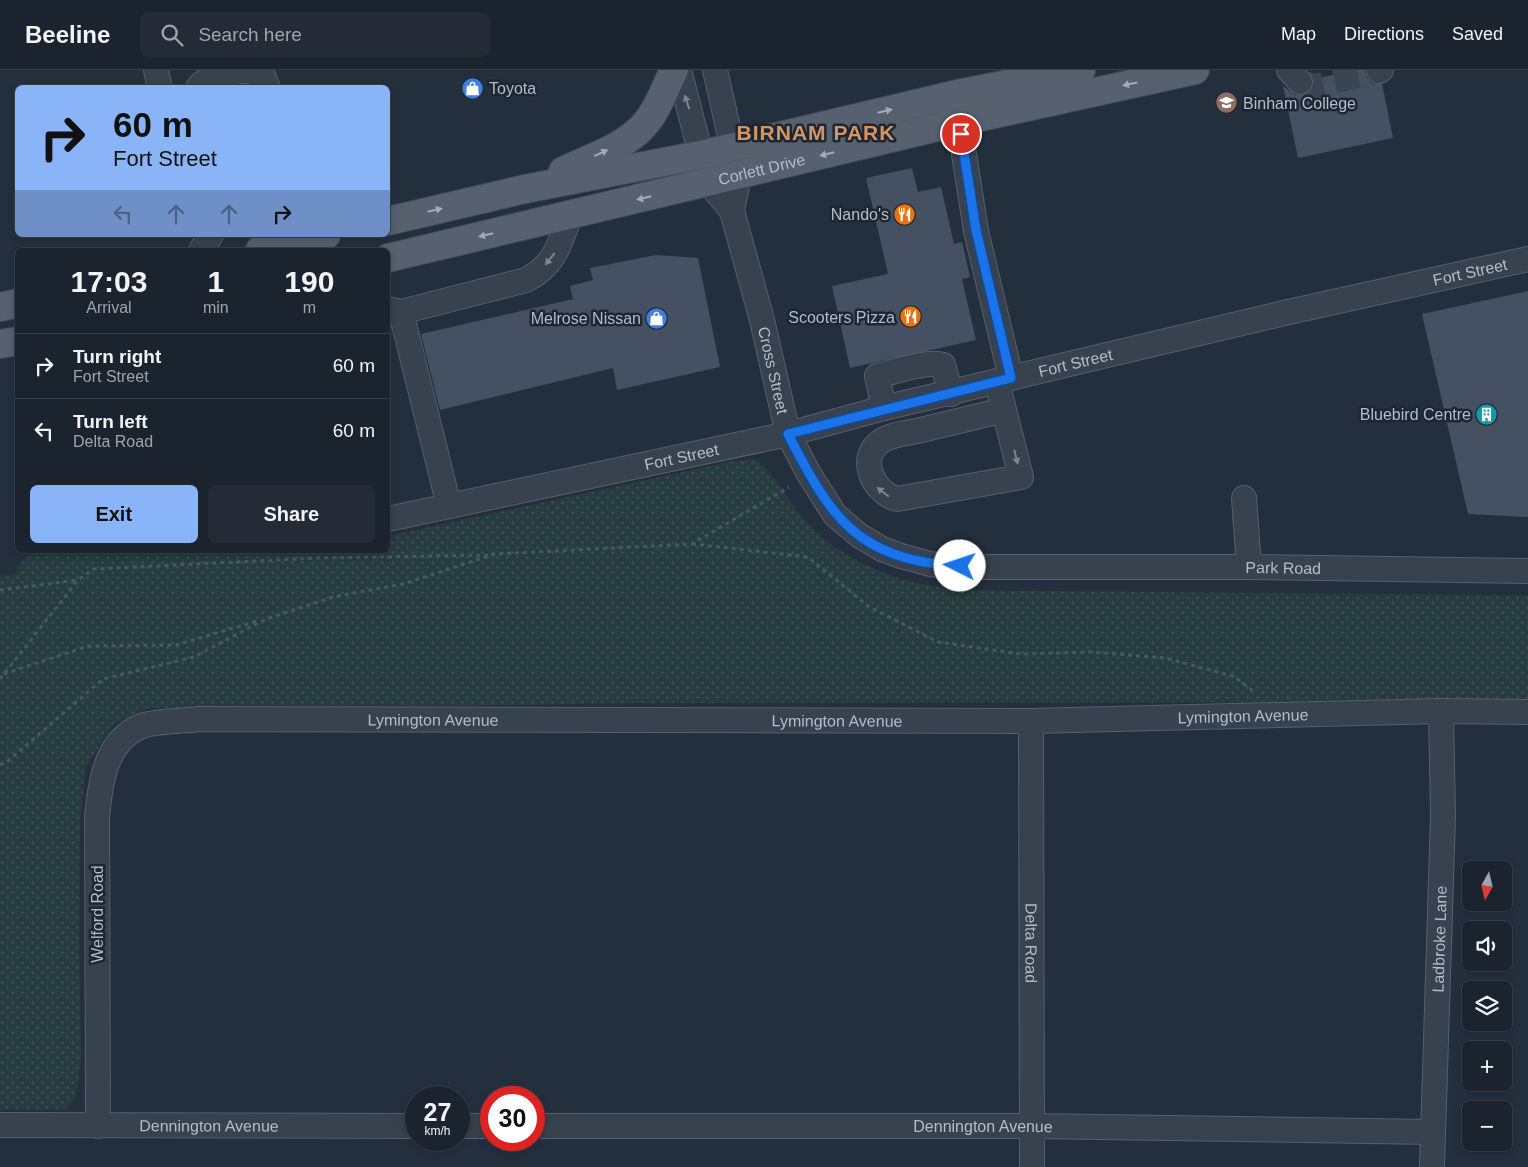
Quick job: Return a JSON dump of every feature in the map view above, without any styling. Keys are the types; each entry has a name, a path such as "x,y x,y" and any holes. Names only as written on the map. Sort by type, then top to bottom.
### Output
{"main road":[{"path":"525,189 619,144 639,132 650,118 674,70"},
{"name":"Corlett Drive","path":"390,221 525,189 700,155 957,94 1081,70"},
{"name":"Corlett Drive","path":"390,258 739,176 959,122 1194,70"},
{"path":"269,248 317,237"},
{"path":"0,307 15,304"},
{"path":"0,344 15,342"}],"street":[{"path":"156,70 159,85"},
{"name":"Cross Street","path":"679,70 708,182 732,211 762,320 788,434 822,497 845,525 882,549 930,564 1037,566"},
{"name":"Cross Street","path":"715,70 739,176 732,211"},
{"path":"200,85 202,81 210,77 248,71 263,76 267,85"},
{"path":"959,122 976,230 1004,380 1004,410 1021,477 897,499 881,492 874,484 870,462 873,450 880,442 905,433 1004,410"},
{"path":"449,506 394,311 526,280 540,272 559,248 570,215"},
{"path":"202,248 210,237"},
{"name":"Fort Street","path":"390,519 788,434 884,408 951,394 1284,313 1528,259"},
{"path":"884,408 877,376 935,362 943,365 951,394"},
{"path":"1244,498 1249,567"},
{"name":"Park Road","path":"1037,566 1528,571"},
{"name":"Lymington Avenue","path":"148,724 199,719 1032,721 1441,711 1528,712"},
{"name":"Ladbroke Lane","path":"1432,1167 1443,816 1441,711"},
{"name":"Delta Road","path":"1032,721 1032,1167"},
{"name":"Welford Road","path":"98,1126 97,818 99,794 102,772 112,752 134,730 148,724"},
{"name":"Dennington Avenue","path":"0,1125 405,1126"},
{"name":"Dennington Avenue","path":"545,1126 1032,1126 1432,1132"}],"path":[{"path":"692,544 762,504 809,474"},
{"path":"0,679 78,580 94,569 317,558 495,554 692,544 808,557 868,606 938,642 1021,654 1092,652 1165,658 1233,676 1251,688 1270,715"},
{"path":"4,674 88,646 176,645 333,597 403,584 495,554"},
{"path":"0,590 78,580"},
{"path":"0,765 103,679 194,657 266,619"}],"green space":[{"path":"754,459 762,465 818,534 849,556 884,573 921,584 939,587 1008,591 1528,595 1528,702 624,703 291,709 149,708 113,725 86,767 80,821 81,1060 76,1097 65,1110 0,1110 0,576 15,575 26,558 40,553 390,553 390,536 729,462"}],"building":[{"path":"1365,70 1367,78 1372,83 1382,84 1393,138 1298,158 1283,86 1295,95 1302,95 1310,92 1313,79"},
{"path":"912,168 918,192 941,187 954,244 962,242 970,277 962,279 976,340 850,368 832,286 888,274 866,178"},
{"path":"656,255 698,258 720,367 617,390 613,368 440,410 421,334 573,299 570,286 593,280 590,268"},
{"name":"Bluebird Centre","path":"1528,291 1528,517 1468,514 1422,314"}],"tunnel":[{"path":"1300,82 1314,86 1379,71"}],"place":[{"name":"Toyota","path":"473,88"},
{"name":"Binham College","path":"1227,103"},
{"name":"Nando's","path":"905,214"},
{"name":"Scooters Pizza","path":"911,317"},
{"name":"Melrose Nissan","path":"657,318"},
{"name":"Bluebird Centre","path":"1487,414"}],"district":[{"name":"BIRNAM PARK","path":"816,132"}],"route":[{"path":"960,566 930,564 901,556 882,549 845,525 822,497 788,434 884,408 951,394 1011,378 976,230 961,134"}]}
